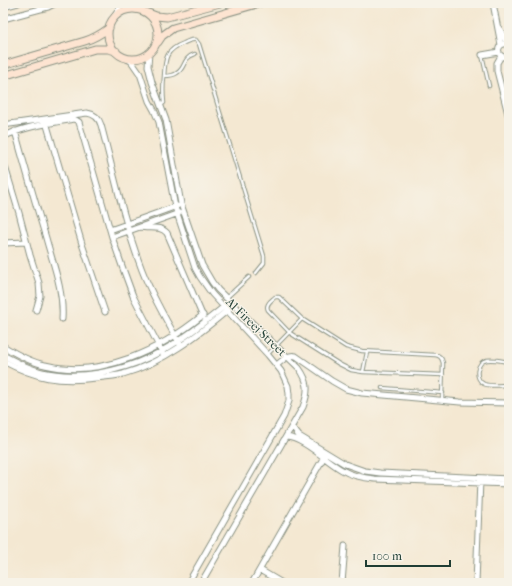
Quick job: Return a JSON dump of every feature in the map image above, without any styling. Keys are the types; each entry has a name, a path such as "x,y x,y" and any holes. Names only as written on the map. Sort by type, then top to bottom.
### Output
{"street":[{"path":"3,7 18,3"},
{"path":"3,19 48,7 56,3"},
{"path":"120,3 119,9 109,28 109,40 116,51 123,57 130,58 137,58 149,53 162,36 173,28 260,3"},
{"path":"133,3 154,20 158,28 158,38 154,47"},
{"path":"114,17 124,10 129,9 144,11 156,16 167,17 220,3"},
{"path":"493,3 498,26 506,44 499,48 500,54 497,63 497,71 509,118"},
{"path":"3,65 96,38 109,28"},
{"path":"3,76 95,50 108,49 116,51"},
{"name":"Al Fireej Street","path":"149,53 148,66 152,82 166,120 181,204 204,270 212,282 230,302 299,368 304,375 308,391 303,407 292,427 201,583"},
{"path":"482,54 500,54 504,58 509,57"},
{"name":"Al Fireej Street","path":"123,57 131,61 137,69 159,122 175,207 197,273 205,286 276,365 285,378 289,394 289,401 284,416 188,583"},
{"path":"151,104 160,103"},
{"path":"3,137 15,131 46,121 87,113 93,114 98,119 137,256 148,284 179,344"},
{"path":"3,125 74,119 79,122 112,237 122,266 133,296 163,354"},
{"path":"159,122 166,120"},
{"path":"46,121 82,244 105,312"},
{"path":"15,131 56,273 63,309 62,318"},
{"path":"3,160 20,213 26,242 40,283 40,296 36,310"},
{"path":"110,230 181,204"},
{"path":"112,237 184,212"},
{"path":"140,227 161,228 167,233 207,327"},
{"path":"3,243 26,242"},
{"path":"3,361 30,374 53,380 70,380 100,375 163,354 207,327 230,302"},
{"path":"179,344 205,321 225,309"},
{"path":"3,346 36,363 52,367 74,368 98,366 135,356 158,345 202,315"},
{"path":"3,355 26,367 49,373 68,375 100,375"},
{"path":"276,365 287,357 294,355 339,385 354,391 370,394 470,403 509,403"},
{"path":"292,427 299,436 325,455 340,469 353,476 380,480 509,479"},
{"path":"286,437 301,441 325,455 358,469 380,473 480,480 509,484"},
{"path":"252,583 325,455"},
{"path":"380,473 380,480"},
{"path":"476,583 480,480"},
{"path":"342,583 345,546"},
{"path":"260,570 282,583"}],"lane":[{"path":"160,103 164,103 164,76 167,54 178,45 191,40 197,41 264,256 264,263 256,273"},
{"path":"164,76 178,73 187,59 195,54"},
{"path":"482,54 489,86"},
{"path":"508,67 509,72"},
{"path":"230,302 249,277"},
{"path":"442,401 443,393 443,375 443,360 437,355 367,352 346,347 302,319 279,297 276,297 267,306 268,310 290,333 351,370 363,372 443,375"},
{"path":"268,355 302,319"},
{"path":"363,372 367,352"},
{"path":"509,362 487,360 478,367 477,372 478,378 484,384 509,385"},
{"path":"382,388 443,393"}]}
